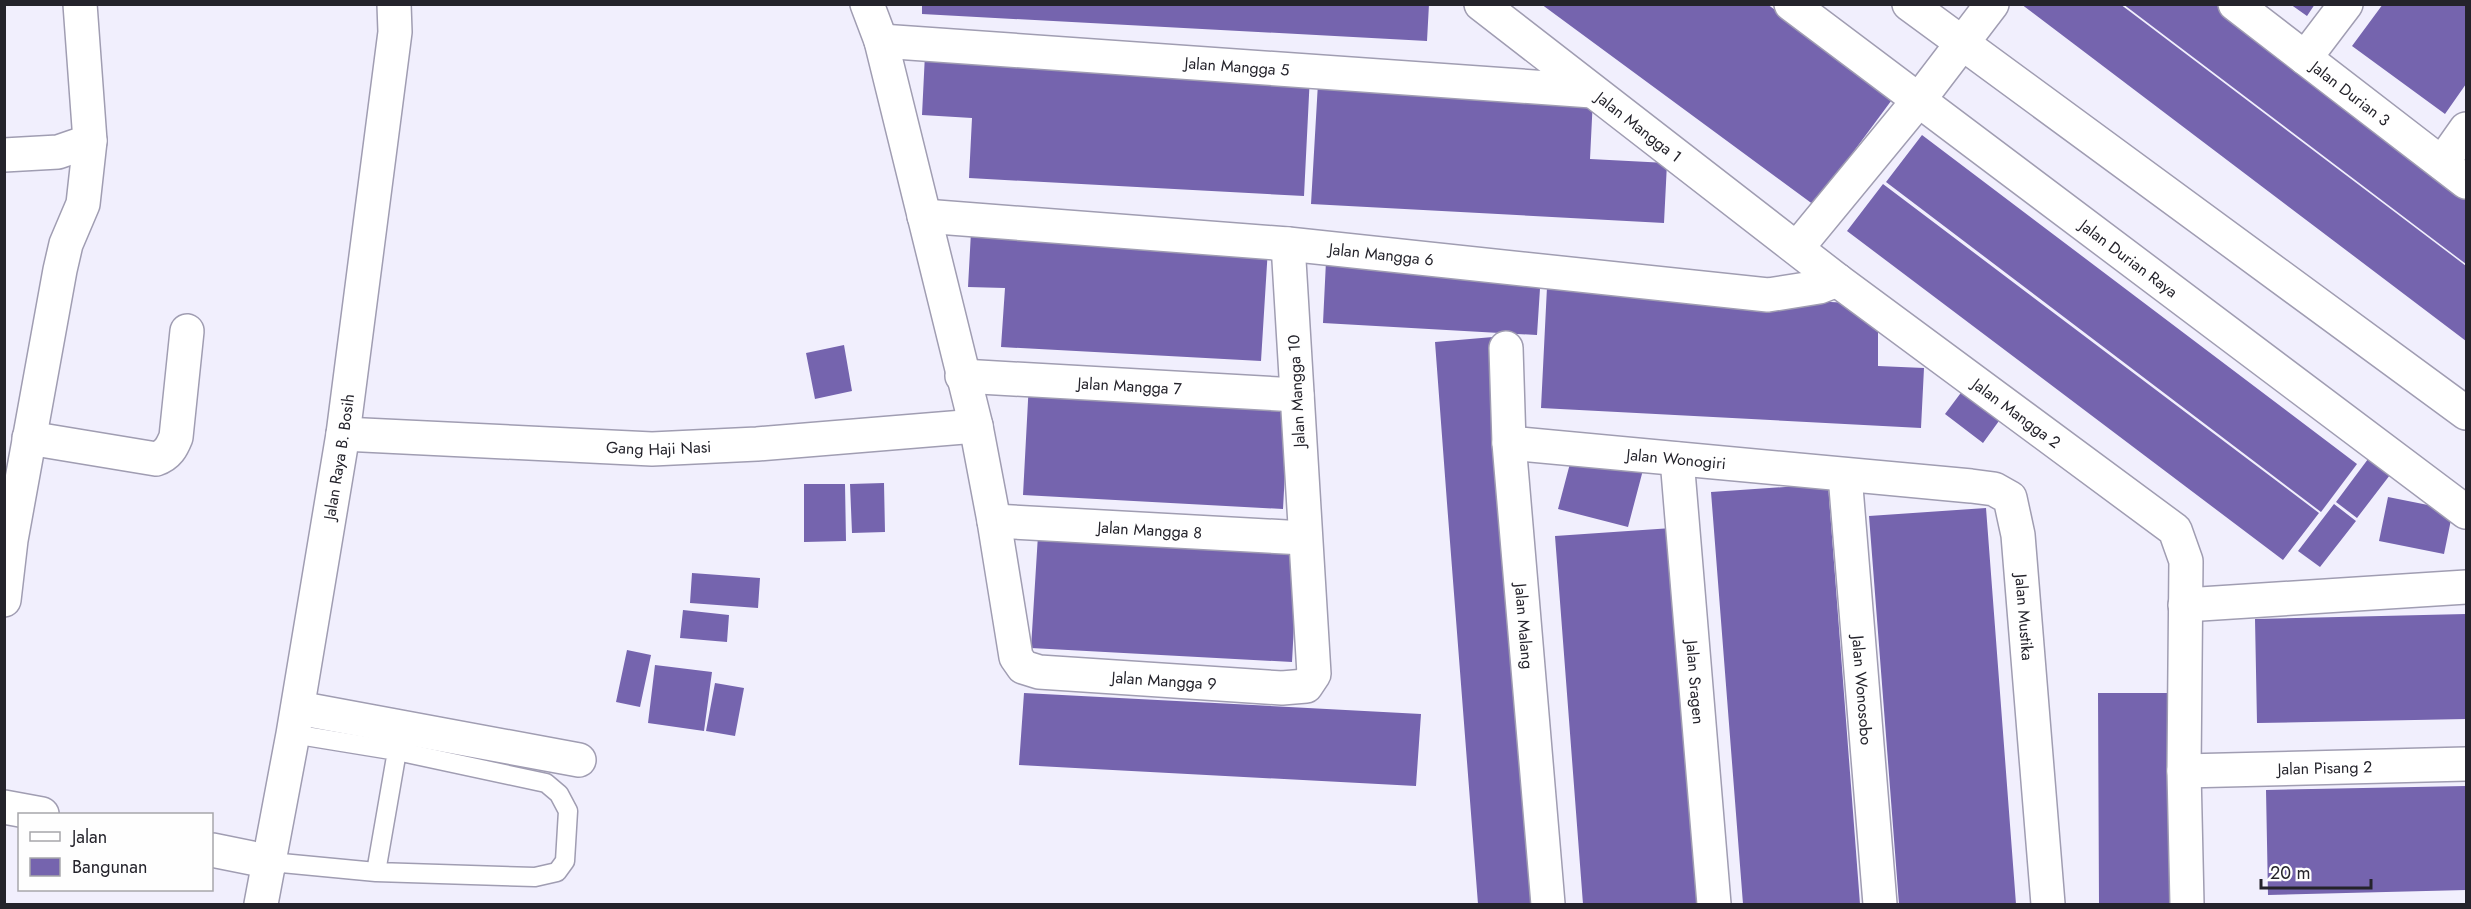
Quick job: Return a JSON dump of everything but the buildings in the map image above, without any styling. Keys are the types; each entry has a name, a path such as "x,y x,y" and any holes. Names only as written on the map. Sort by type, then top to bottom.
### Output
{"street":[{"path":"4,600 11,540 66,244 83,204 90,141 81,4"},
{"name":"Jalan Raya B. Bosih","path":"261,904 271,862 343,434 395,32 394,4"},
{"path":"867,4 881,42 976,426 994,521"},
{"name":"Jalan Mangga 1","path":"1481,4 1797,248"},
{"name":"Jalan Durian Raya","path":"1791,4 2466,512"},
{"path":"1909,4 2466,413"},
{"path":"1797,248 1918,101 1992,4"},
{"name":"Jalan Durian 3","path":"2235,4 2454,172"},
{"path":"2305,58 2346,4"},
{"name":"Jalan Mangga 5","path":"881,42 1592,90"},
{"path":"2454,172 2466,129"},
{"path":"4,154 58,152 90,141"},
{"name":"Jalan Mangga 6","path":"924,216 1288,244 1768,295 1819,287 1837,280"},
{"name":"Jalan Mangga 10","path":"1288,244 1305,538"},
{"name":"Jalan Mangga 2","path":"1797,248 2175,530 2186,561 2184,771 2187,904"},
{"path":"29,438 156,459 164,457 176,437 187,331"},
{"name":"Jalan Malang","path":"1506,348 1509,443 1548,904"},
{"name":"Jalan Mangga 7","path":"962,375 1297,396"},
{"name":"Gang Haji Nasi","path":"343,434 652,449 756,444 976,426"},
{"name":"Jalan Wonogiri","path":"1509,443 1845,475"},
{"name":"Jalan Sragen","path":"1677,459 1714,904"},
{"name":"Jalan Wonosobo","path":"1845,475 1880,904"},
{"name":"Jalan Mustika","path":"1845,475 1994,489 2010,498 2018,535 2048,904"},
{"name":"Jalan Mangga 8","path":"994,521 1305,538"},
{"name":"Jalan Mangga 9","path":"994,521 1016,657 1023,667 1039,672 1282,688 1306,686 1314,674 1305,538"},
{"path":"2186,605 2466,587"},
{"path":"295,721 579,760"},
{"name":"Jalan Pisang 2","path":"2184,771 2466,764"},
{"path":"4,807 37,813"},
{"path":"213,850 271,862"}],"lane":[{"path":"271,862 376,872 536,876 557,872 565,861 568,811 558,794 546,783 397,751 295,721"},
{"path":"376,872 397,751"}]}
